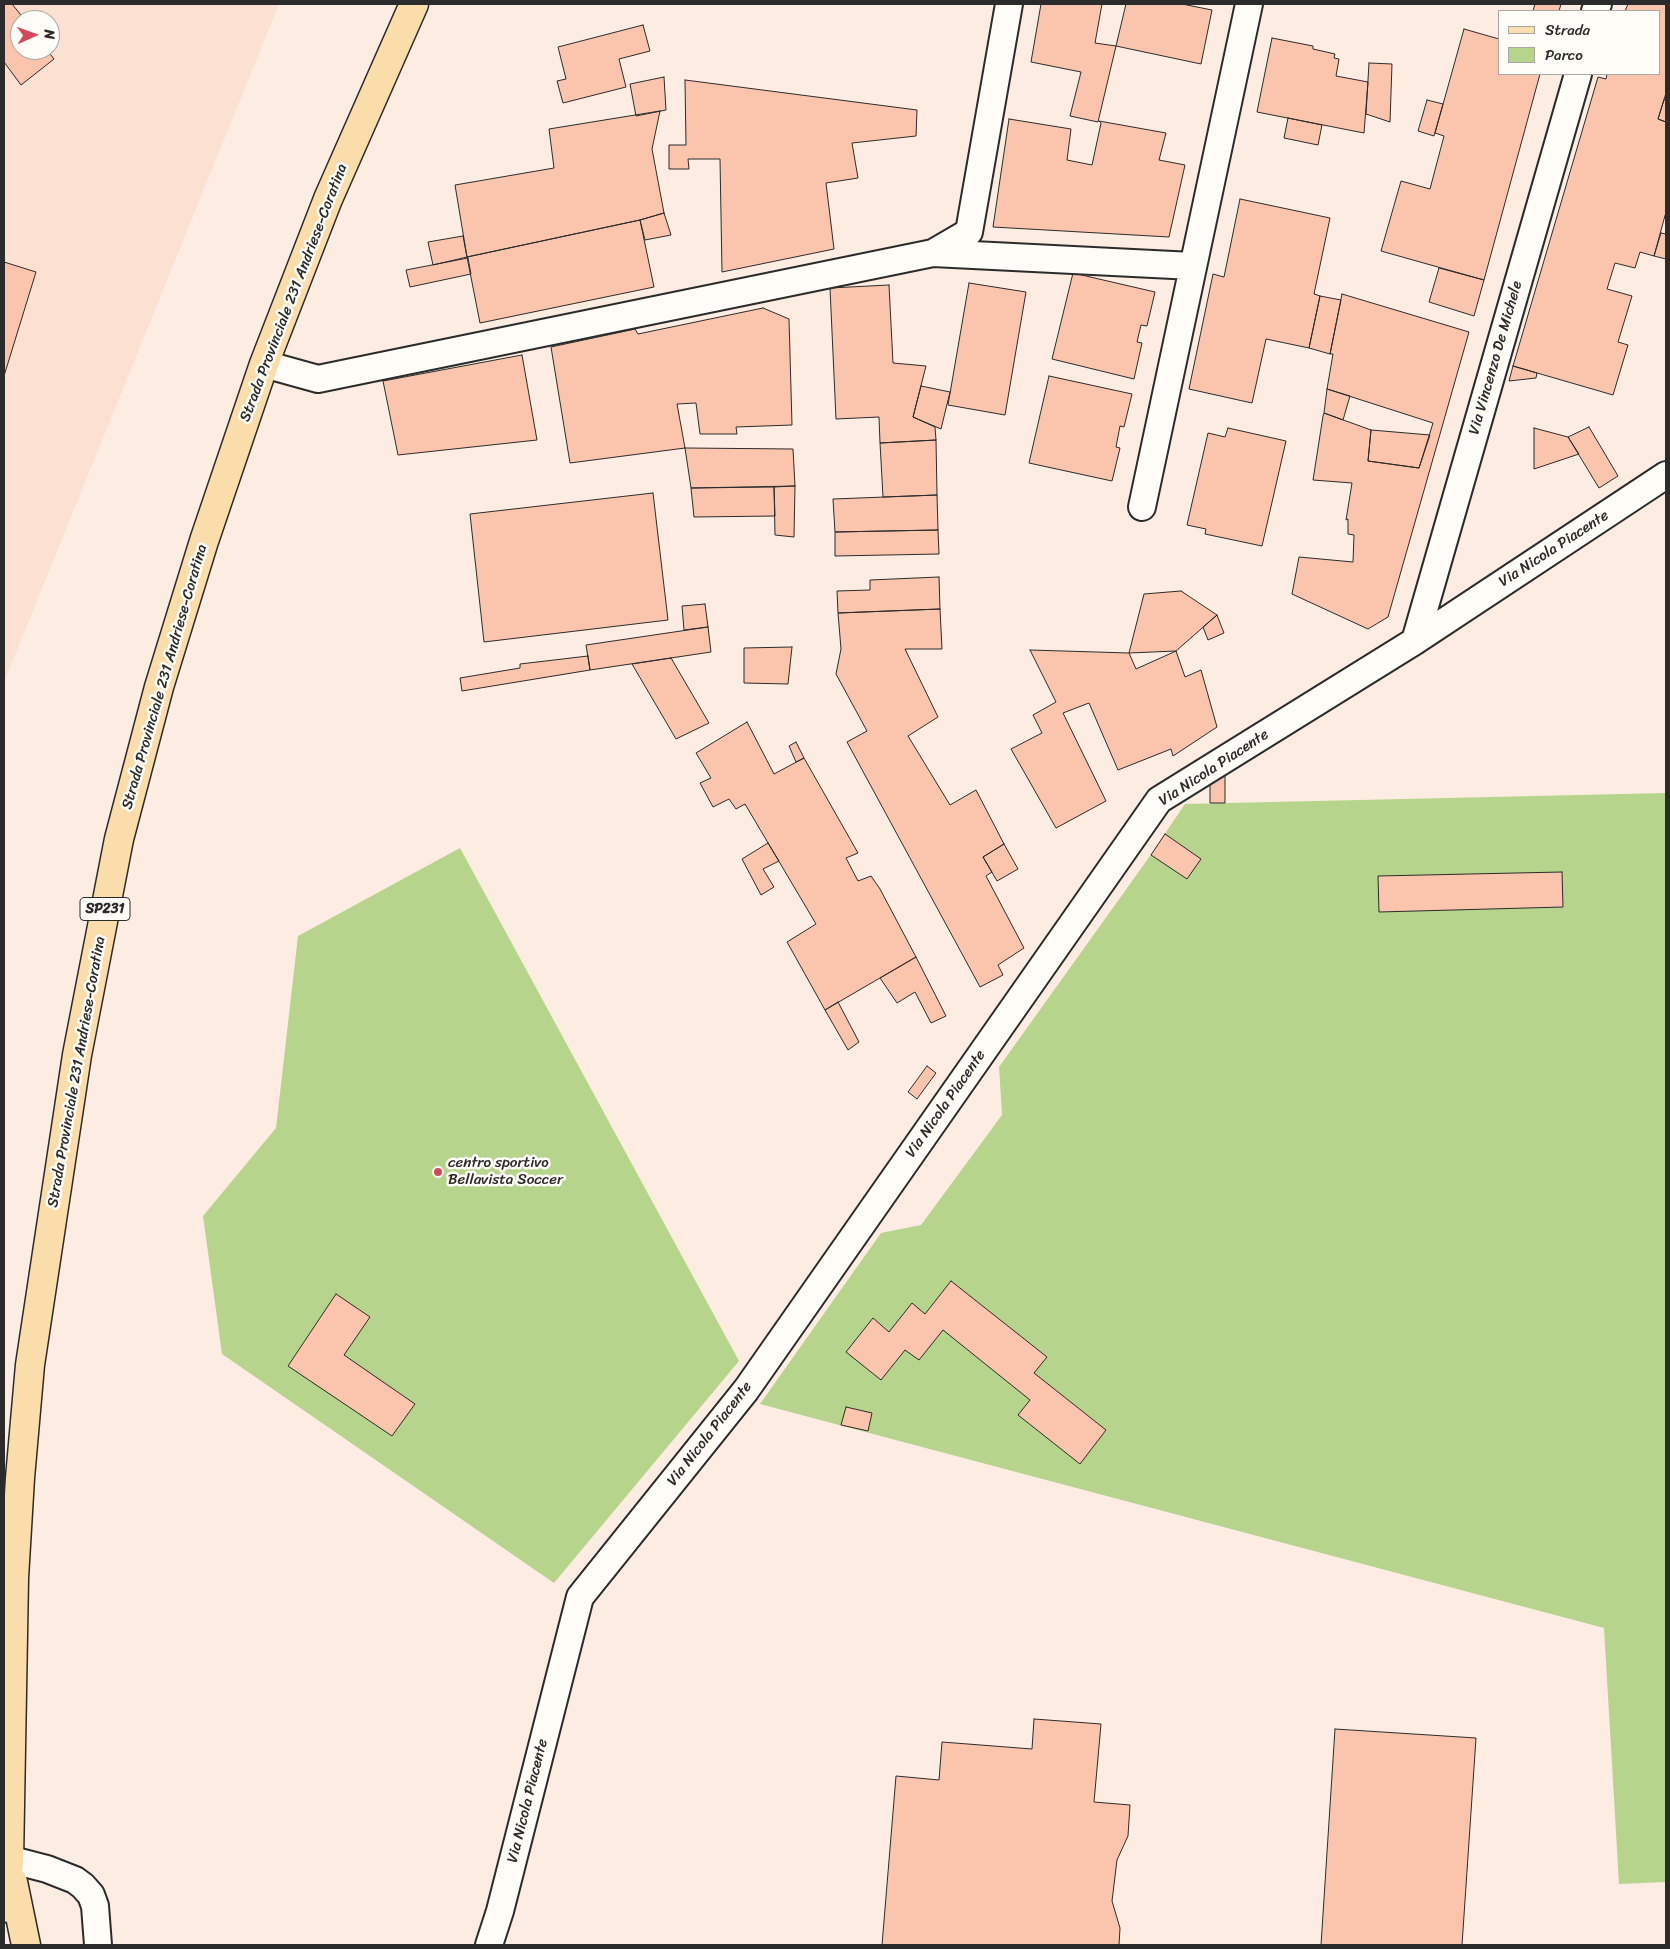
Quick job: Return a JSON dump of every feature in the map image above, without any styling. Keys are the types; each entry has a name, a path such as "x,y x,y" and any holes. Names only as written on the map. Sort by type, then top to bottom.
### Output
{"main road":[{"name":"Strada Provinciale 231 Andriese-Coratina","path":"4,1908 11,1657 20,1478 30,1366 77,1055 119,839 154,706 204,541 264,364 328,199 414,4"},
{"name":"Strada Provinciale 231 Andriese-Coratina","path":"6,1861 26,1945"}],"street":[{"path":"933,253 968,232 1009,4"},
{"path":"1142,507 1249,4"},
{"name":"Via Vincenzo De Michele","path":"1415,641 1578,75"},
{"path":"264,364 318,379 933,253 1193,266"},
{"name":"Via Nicola Piacente","path":"489,1945 500,1911 580,1597 746,1390 1159,800 1415,641 1666,475"},
{"path":"6,1861 47,1869 75,1880 83,1886 91,1895 95,1906 98,1945"}],"shaded area":[{"path":"4,4 279,4 4,682"}],"green space":[{"path":"1666,793 1666,1882 1619,1884 1604,1628 760,1404 881,1233 921,1225 1002,1115 999,1067 1185,804"},
{"name":"centro sportivo Bellavista Soccer","path":"460,848 739,1361 554,1583 222,1354 203,1216 276,1128 298,936"}],"building":[{"path":"4,4 12,4 17,10 10,10 10,60 53,60 21,85 4,62"},
{"path":"1041,4 1102,4 1095,43 1116,46 1098,122 1070,116 1081,72 1031,62"},
{"path":"1126,4 1182,4 1212,10 1201,64 1116,46"},
{"path":"1535,4 1561,4 1559,10 1533,10"},
{"path":"1628,4 1666,4 1666,93 1658,119 1666,122 1666,212 1654,256 1640,252 1635,268 1615,263 1607,289 1632,296 1618,342 1628,345 1613,395 1513,366 1598,77 1606,79 1607,75 1660,75 1660,10 1625,10"},
{"path":"643,25 650,51 619,59 626,87 563,103 557,81 566,79 558,47"},
{"path":"1464,29 1498,39 1498,75 1540,75 1484,280 1381,251 1401,181 1430,189 1444,136 1435,133"},
{"path":"1272,38 1313,46 1313,49 1335,54 1334,58 1339,59 1336,76 1368,82 1364,133 1257,112"},
{"path":"1369,63 1392,64 1390,122 1366,114"},
{"path":"664,77 666,110 636,116 630,84"},
{"path":"685,80 917,110 916,136 852,143 858,178 826,183 834,249 722,272 720,159 688,159 689,169 669,169 669,145 686,145"},
{"path":"1427,100 1443,104 1434,136 1418,131"},
{"path":"1664,100 1666,100 1666,122 1658,119"},
{"path":"660,111 652,149 664,213 640,220 467,257 455,185 554,168 549,129"},
{"path":"1288,118 1322,125 1318,145 1284,138"},
{"path":"1009,119 1071,129 1067,160 1092,165 1101,123 1099,121 1166,133 1159,160 1185,165 1169,237 993,227"},
{"path":"1240,199 1330,218 1314,294 1320,296 1309,348 1266,339 1252,403 1189,389 1213,274 1224,277"},
{"path":"664,213 671,235 645,240 640,220"},
{"path":"640,220 654,287 480,323 467,257"},
{"path":"1661,233 1666,234 1666,259 1654,256"},
{"path":"463,236 467,257 433,265 428,242"},
{"path":"468,258 471,274 410,287 406,270"},
{"path":"4,262 36,272 4,376"},
{"path":"1439,268 1484,280 1474,316 1429,302"},
{"path":"1073,273 1155,292 1147,326 1141,325 1137,342 1142,343 1134,379 1052,359"},
{"path":"969,283 1026,292 1005,415 948,405"},
{"path":"889,285 893,363 926,366 913,417 935,427 936,440 880,443 879,417 836,419 830,288"},
{"path":"1342,294 1469,332 1388,617 1368,629 1292,594 1299,557 1353,562 1354,535 1348,534 1348,519 1346,520 1352,483 1313,480 1323,416 1324,413 1371,430 1368,461 1419,468 1433,423 1327,389 1333,354 1330,354"},
{"path":"1320,296 1341,300 1330,354 1309,348"},
{"path":"763,308 789,319 792,425 736,427 737,434 700,434 696,403 677,404 685,448 570,463 551,347 635,329 638,334"},
{"path":"522,355 537,440 398,455 383,381"},
{"path":"1513,366 1537,373 1536,378 1509,381"},
{"path":"1049,376 1132,394 1124,427 1120,426 1116,447 1120,448 1112,481 1029,463"},
{"path":"921,386 950,392 941,429 913,417"},
{"path":"1327,389 1350,396 1343,420 1324,413"},
{"path":"1589,427 1618,476 1599,488 1568,437"},
{"path":"1228,428 1286,441 1262,546 1205,534 1206,529 1187,525 1208,433 1225,437"},
{"path":"1534,428 1568,437 1579,454 1534,469"},
{"path":"1371,430 1430,435 1419,468 1368,461"},
{"path":"936,440 937,495 883,497 880,443"},
{"path":"685,448 793,449 795,486 691,488"},
{"path":"795,486 794,537 775,535 774,487"},
{"path":"774,487 775,516 694,517 691,488"},
{"path":"653,493 668,620 484,642 470,514"},
{"path":"937,495 938,530 835,532 833,499"},
{"path":"938,530 939,554 835,556 835,532"},
{"path":"939,577 940,609 838,613 837,591 870,590 870,580"},
{"path":"1181,591 1217,615 1176,651 1129,653 1144,594"},
{"path":"705,604 708,627 684,630 682,606"},
{"path":"940,609 942,649 905,649 938,717 908,736 950,805 976,790 1004,844 983,857 992,872 986,876 1024,948 998,965 1003,975 980,987 847,742 867,731 836,674 841,649 838,613"},
{"path":"1217,615 1224,633 1208,640 1203,627"},
{"path":"708,627 711,652 590,670 586,645"},
{"path":"792,647 788,684 744,683 744,648"},
{"path":"1030,650 1129,653 1136,669 1176,651 1185,677 1201,670 1217,727 1173,756 1171,749 1118,770 1089,703 1063,713 1106,801 1056,828 1011,749 1042,733 1033,715 1056,702"},
{"path":"588,656 590,670 462,691 460,678 520,668 520,664"},
{"path":"671,658 709,723 676,739 632,664"},
{"path":"747,722 774,774 804,758 858,853 846,858 858,881 871,876 880,889 916,957 825,1010 787,942 816,924 745,804 736,809 729,799 713,807 700,783 711,778 696,753"},
{"path":"796,742 804,758 796,762 789,746"},
{"path":"1210,776 1225,776 1225,803 1210,803"},
{"path":"1165,834 1201,859 1187,879 1151,855"},
{"path":"768,843 779,861 763,869 774,887 761,895 742,859"},
{"path":"1004,844 1018,869 997,881 983,857"},
{"path":"1562,872 1563,907 1379,912 1378,876"},
{"path":"916,957 946,1016 931,1023 915,992 897,1003 880,978"},
{"path":"838,1002 859,1042 848,1050 825,1010"},
{"path":"927,1066 936,1073 917,1099 908,1092"},
{"path":"951,1281 1047,1357 1034,1373 1106,1430 1080,1464 1018,1415 1030,1400 943,1330 919,1360 905,1350 881,1380 846,1352 873,1318 889,1332 912,1303 925,1314"},
{"path":"336,1294 370,1317 344,1355 415,1404 392,1436 288,1366"},
{"path":"846,1407 872,1413 868,1431 841,1425"},
{"path":"1034,1719 1101,1724 1094,1802 1130,1805 1128,1836 1117,1860 1112,1901 1120,1928 1119,1945 882,1945 896,1776 939,1780 942,1742 1032,1749"},
{"path":"1335,1729 1476,1738 1462,1945 1321,1945"}],"place":[{"name":"centro sportivo Bellavista Soccer","path":"438,1172"}]}
